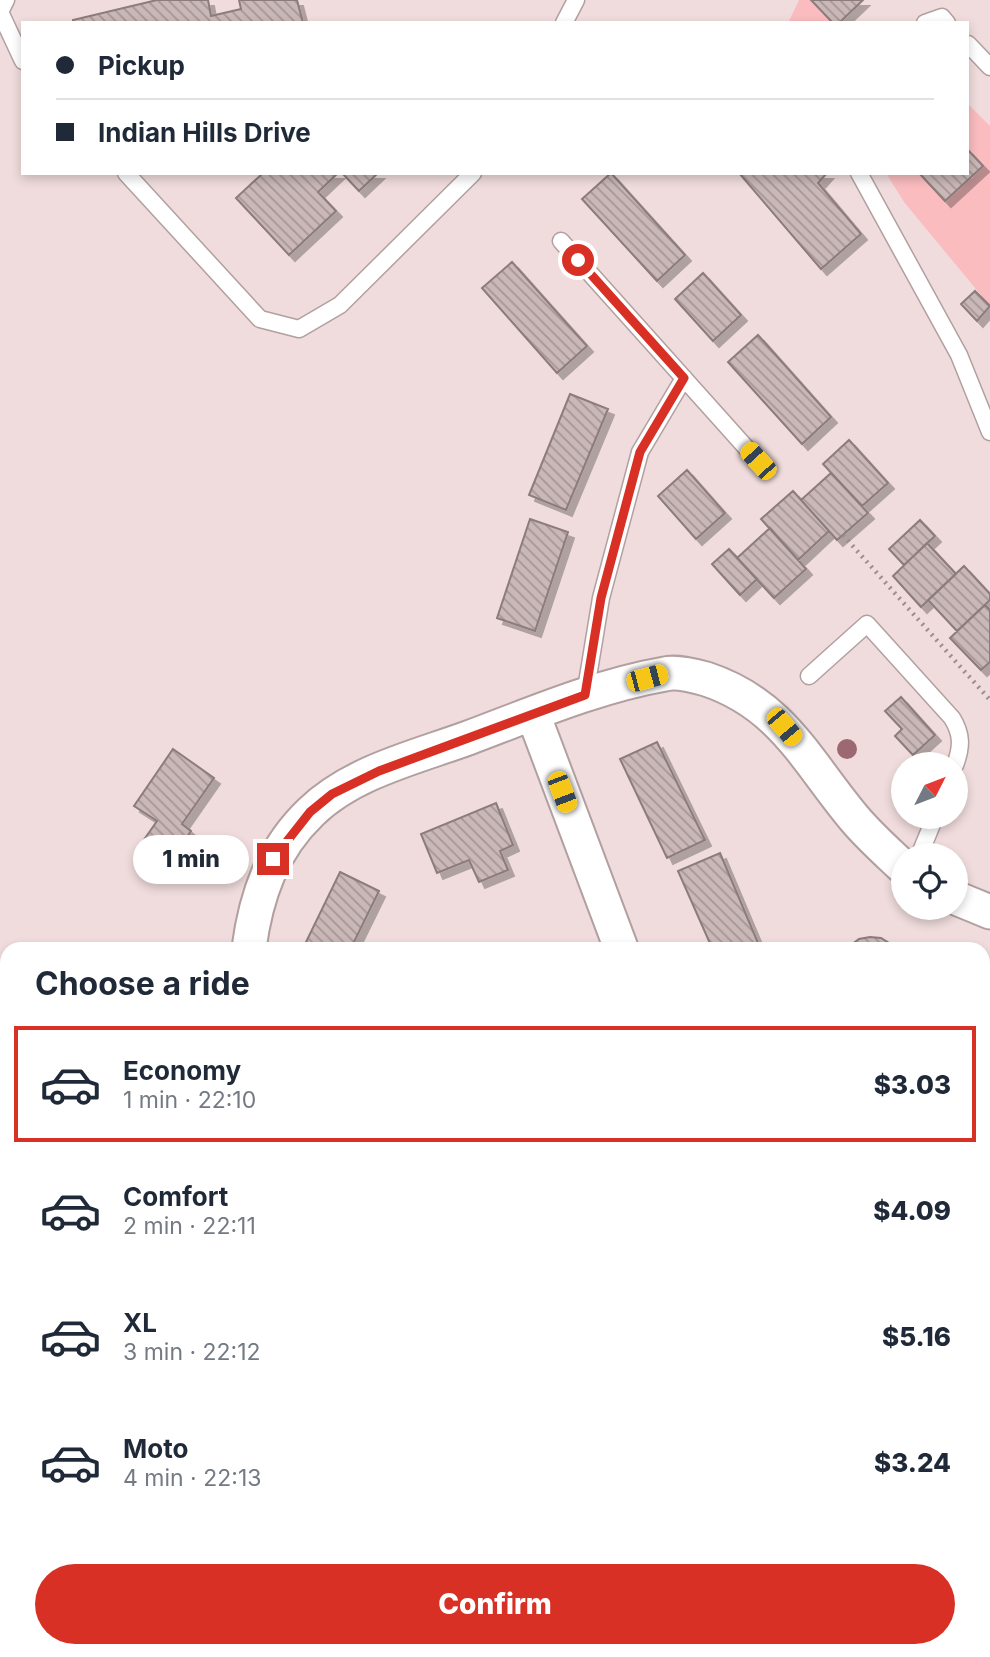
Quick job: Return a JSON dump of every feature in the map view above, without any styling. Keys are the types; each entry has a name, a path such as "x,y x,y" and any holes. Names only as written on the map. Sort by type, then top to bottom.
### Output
{"street":[{"path":"250,942 253,915 273,859 310,812 332,794 379,771 585,695 668,673 704,679 740,692 784,727 853,817 891,855"},
{"path":"533,714 619,942"},
{"path":"968,903 990,912"}],"lane":[{"path":"6,0 0,12 21,57"},
{"path":"565,21 576,0"},
{"path":"969,45 990,67"},
{"path":"128,175 260,319 299,329 340,304 471,175"},
{"path":"860,175 959,355 990,432"},
{"path":"561,241 758,461"},
{"path":"585,695 601,598 640,452 684,378"},
{"path":"809,676 867,624 960,729 960,752"}],"path":[{"path":"843,535 990,700"}],"shaded area":[{"path":"799,0 811,0 831,21 789,21"},
{"path":"969,105 990,126 990,306 904,202 887,175 921,175 945,201 982,166 969,151"}],"building":[{"path":"157,0 208,0 211,16 241,9 239,0 297,0 302,21 73,21"},
{"path":"811,0 863,0 841,21 831,21"},
{"path":"969,151 983,166 945,201 921,175 969,175"},
{"path":"261,175 336,175 318,192 336,211 289,255 236,198"},
{"path":"344,175 376,175 359,191"},
{"path":"609,175 613,175 685,255 657,281 582,199"},
{"path":"741,175 825,175 818,183 861,234 821,269"},
{"path":"512,262 587,346 557,373 482,288"},
{"path":"703,273 741,315 713,341 675,299"},
{"path":"975,291 990,306 977,321 961,304"},
{"path":"758,335 831,417 802,444 728,362"},
{"path":"570,394 608,409 566,510 529,495"},
{"path":"849,440 888,483 862,506 823,464"},
{"path":"687,470 725,513 696,539 658,496"},
{"path":"831,473 868,513 837,540 801,500"},
{"path":"793,491 829,531 798,560 761,519"},
{"path":"530,519 568,532 535,631 497,618"},
{"path":"920,520 935,536 904,565 889,549"},
{"path":"770,528 806,569 774,598 737,558"},
{"path":"927,543 956,574 921,607 893,576"},
{"path":"729,549 757,579 740,595 712,564"},
{"path":"964,566 990,594 990,600 957,631 928,600"},
{"path":"985,605 990,610 990,662 981,670 950,638"},
{"path":"901,697 935,735 916,752 910,752 895,736 902,729 885,711"},
{"path":"657,742 705,840 667,858 620,759"},
{"path":"173,749 214,778 182,824 191,831 169,863 141,844 157,821 134,806"},
{"path":"496,803 513,845 500,851 508,870 479,882 469,860 437,873 421,834"},
{"path":"720,853 758,942 709,942 678,871"},
{"path":"340,872 379,891 354,942 306,942"},
{"path":"881,938 887,942 855,942 859,939"}],"route":[{"path":"273,859 310,812 332,794 379,771 585,695 601,598 640,452 684,378 578,260"}]}
